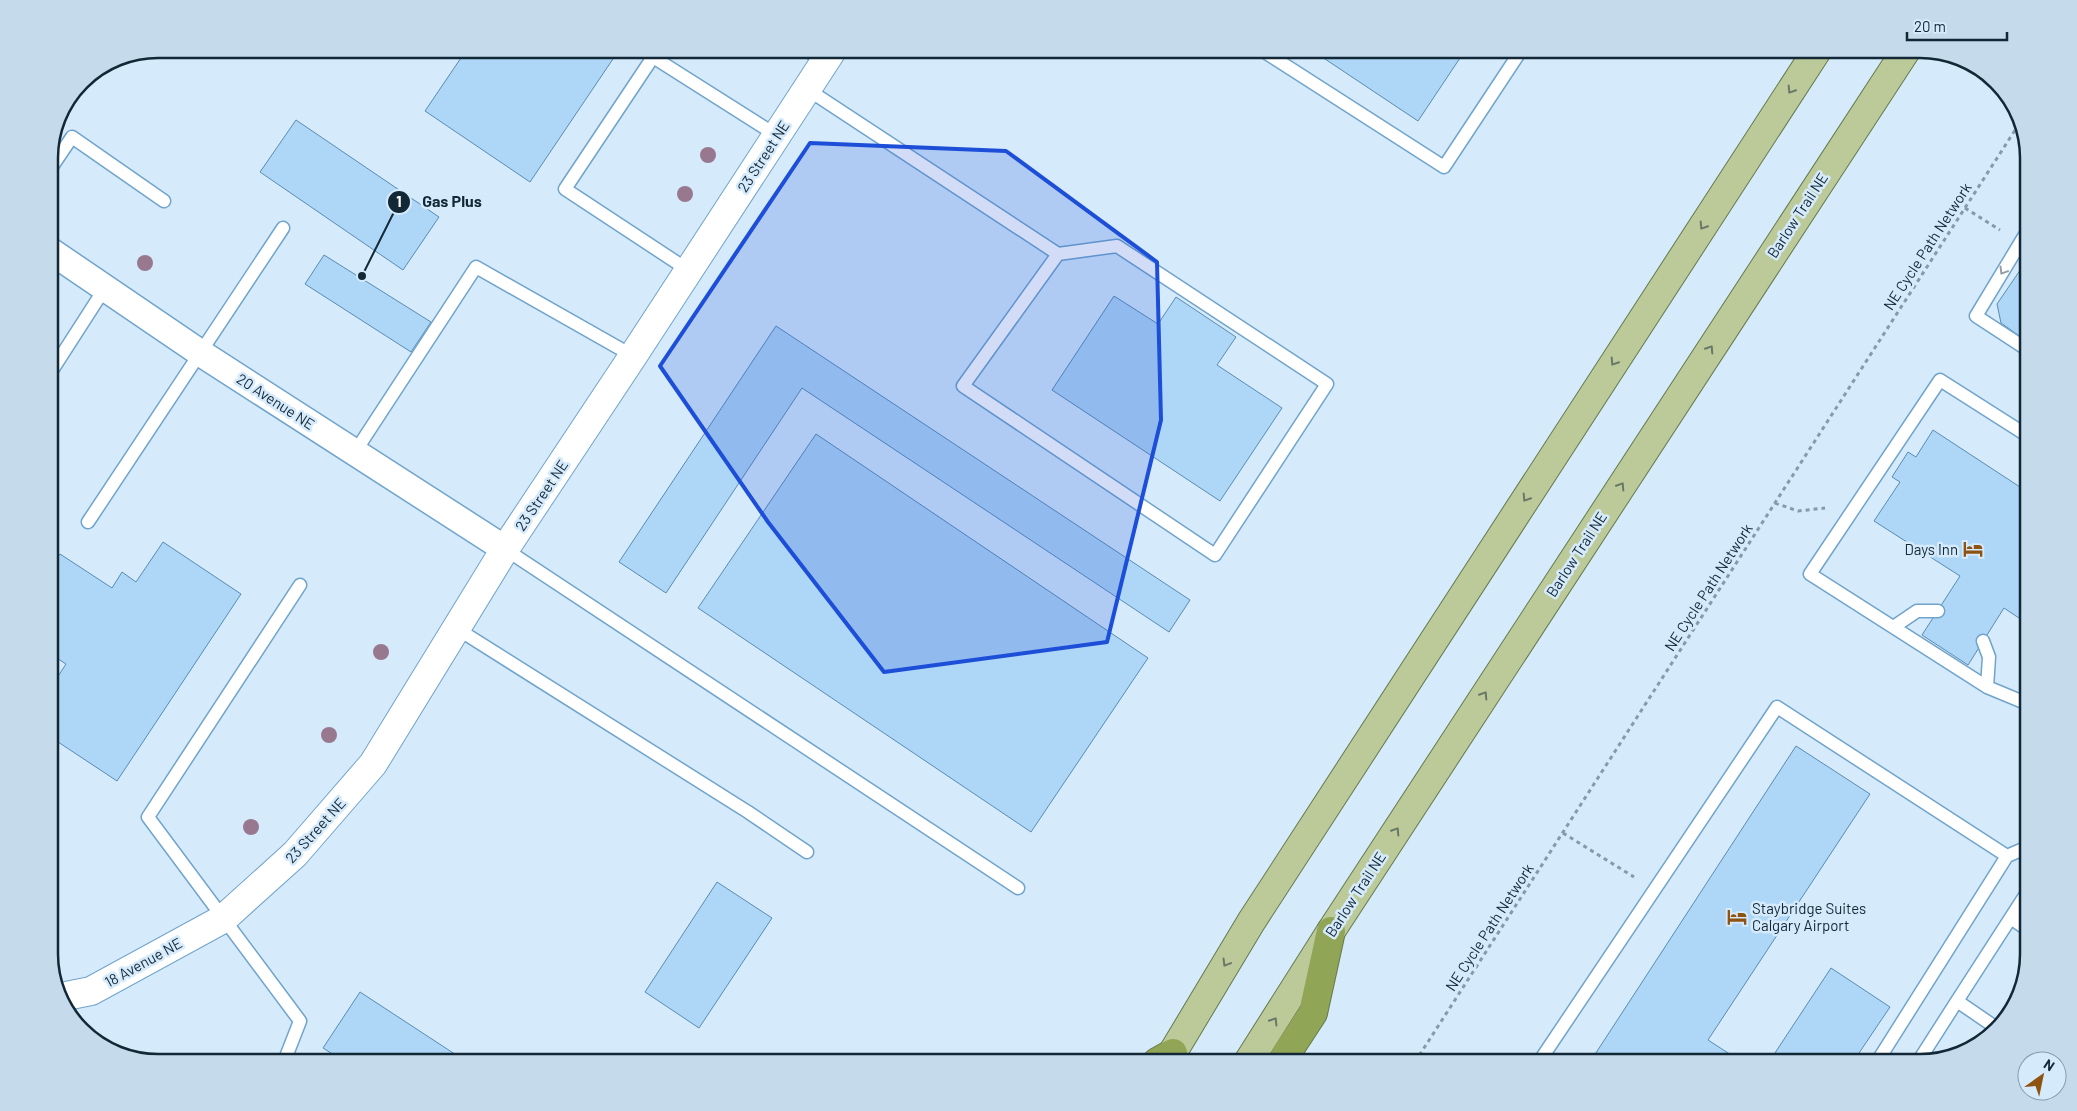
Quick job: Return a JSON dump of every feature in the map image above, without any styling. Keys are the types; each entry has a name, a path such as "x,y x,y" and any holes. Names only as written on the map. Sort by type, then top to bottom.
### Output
{"highway":[{"path":"1286,1054 1313,1013 1331,931"}],"main road":[{"path":"1169,1054 1251,922 1812,58"},
{"name":"Barlow Trail NE","path":"1253,1054 1331,931 1901,58"},
{"path":"1862,116 1916,58"}],"street":[{"name":"23 Street NE","path":"222,919 295,854 373,764 505,549 807,89 819,58"},
{"name":"20 Avenue NE","path":"58,256 199,352 505,549"},
{"name":"18 Avenue NE","path":"67,996 91,991 222,919"}],"lane":[{"path":"652,58 565,189 688,270"},
{"path":"655,58 776,135"},
{"path":"1274,58 1444,167 1516,58"},
{"path":"807,89 1058,254 1117,246 1327,384 1215,555 963,386 1058,254"},
{"path":"58,158 72,137 164,201"},
{"path":"88,522 283,228"},
{"path":"2019,245 1976,316 2019,344"},
{"path":"355,452 476,267 633,356"},
{"path":"58,361 105,288"},
{"path":"2019,430 1940,380 1810,574 1895,626 1987,687 2020,701"},
{"path":"505,549 1018,888"},
{"path":"287,1054 300,1021 222,919 148,817 300,585"},
{"path":"1895,626 1917,611 1938,611"},
{"path":"456,628 748,812 807,852"},
{"path":"1983,641 1989,657 1987,687"},
{"path":"1544,1054 1777,707 2007,856"},
{"path":"1882,1054 2007,856 2020,850"},
{"path":"1923,1054 2020,904"},
{"path":"2011,918 2020,924"},
{"path":"1957,1001 1990,1024"}],"path":[{"name":"NE Cycle Path Network","path":"1420,1054 2015,130"},
{"path":"1965,208 2001,230"},
{"path":"1775,503 1798,512 1826,508 1846,520"},
{"path":"1563,833 1654,890"}],"highlighted area":[{"path":"810,143 1006,151 1157,262 1161,420 1107,642 884,672 768,522 660,366"}],"building":[{"path":"461,58 614,58 530,182 425,111"},
{"path":"1324,58 1460,58 1418,121"},
{"path":"296,120 439,217 403,270 260,172"},
{"path":"324,255 431,322 411,352 305,284"},
{"path":"2019,272 2019,336 2001,323 1997,304"},
{"path":"1114,296 1158,324 1176,297 1236,337 1217,365 1282,408 1220,501 1052,390"},
{"path":"776,326 1190,600 1169,632 802,388 666,593 619,562"},
{"name":"Days Inn","path":"1933,430 2019,487 2020,618 2004,608 1968,665 1922,635 1960,576 1874,521 1900,482 1892,477 1908,452 1916,457"},
{"path":"816,434 1148,658 1031,832 698,608"},
{"path":"163,542 241,594 117,781 58,742 58,676 66,664 58,659 58,557 60,554 112,588 122,572 136,582"},
{"name":"Staybridge Suites Calgary Airport","path":"1796,746 1870,794 1708,1040 1730,1054 1595,1054"},
{"path":"717,882 772,918 699,1028 645,992"},
{"name":"Staybridge Suites Calgary Airport","path":"1831,968 1890,1007 1858,1054 1774,1054"},
{"path":"360,992 455,1054 332,1054 323,1048"}],"place":[{"name":"Gas Plus","path":"362,276"},
{"name":"Days Inn","path":"1973,549"},
{"name":"Staybridge Suites Calgary Airport","path":"1737,917"}]}
